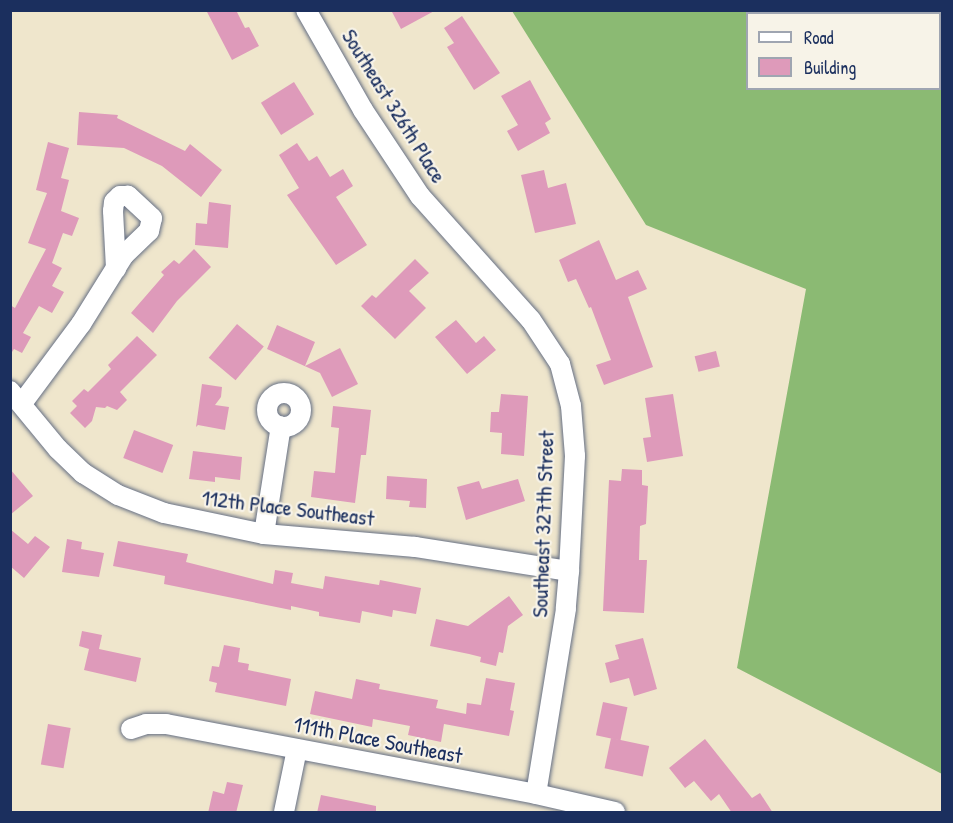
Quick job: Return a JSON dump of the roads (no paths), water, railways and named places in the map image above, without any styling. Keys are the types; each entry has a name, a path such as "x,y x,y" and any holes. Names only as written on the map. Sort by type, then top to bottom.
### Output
{"street":[{"name":"Southeast 326th Place","path":"306,10 393,156 445,225"},
{"name":"Southeast 327th Street","path":"445,225 531,320 560,364 571,406 575,456 566,609 536,794"},
{"path":"17,397 81,324 116,269"},
{"name":"112th Place Southeast","path":"17,397 69,460 107,489 165,513 264,534 415,547 569,571"},
{"path":"264,534 281,426"},
{"name":"111th Place Southeast","path":"131,729 147,724 166,724 536,794 615,813"},
{"path":"284,813 297,749"}]}
